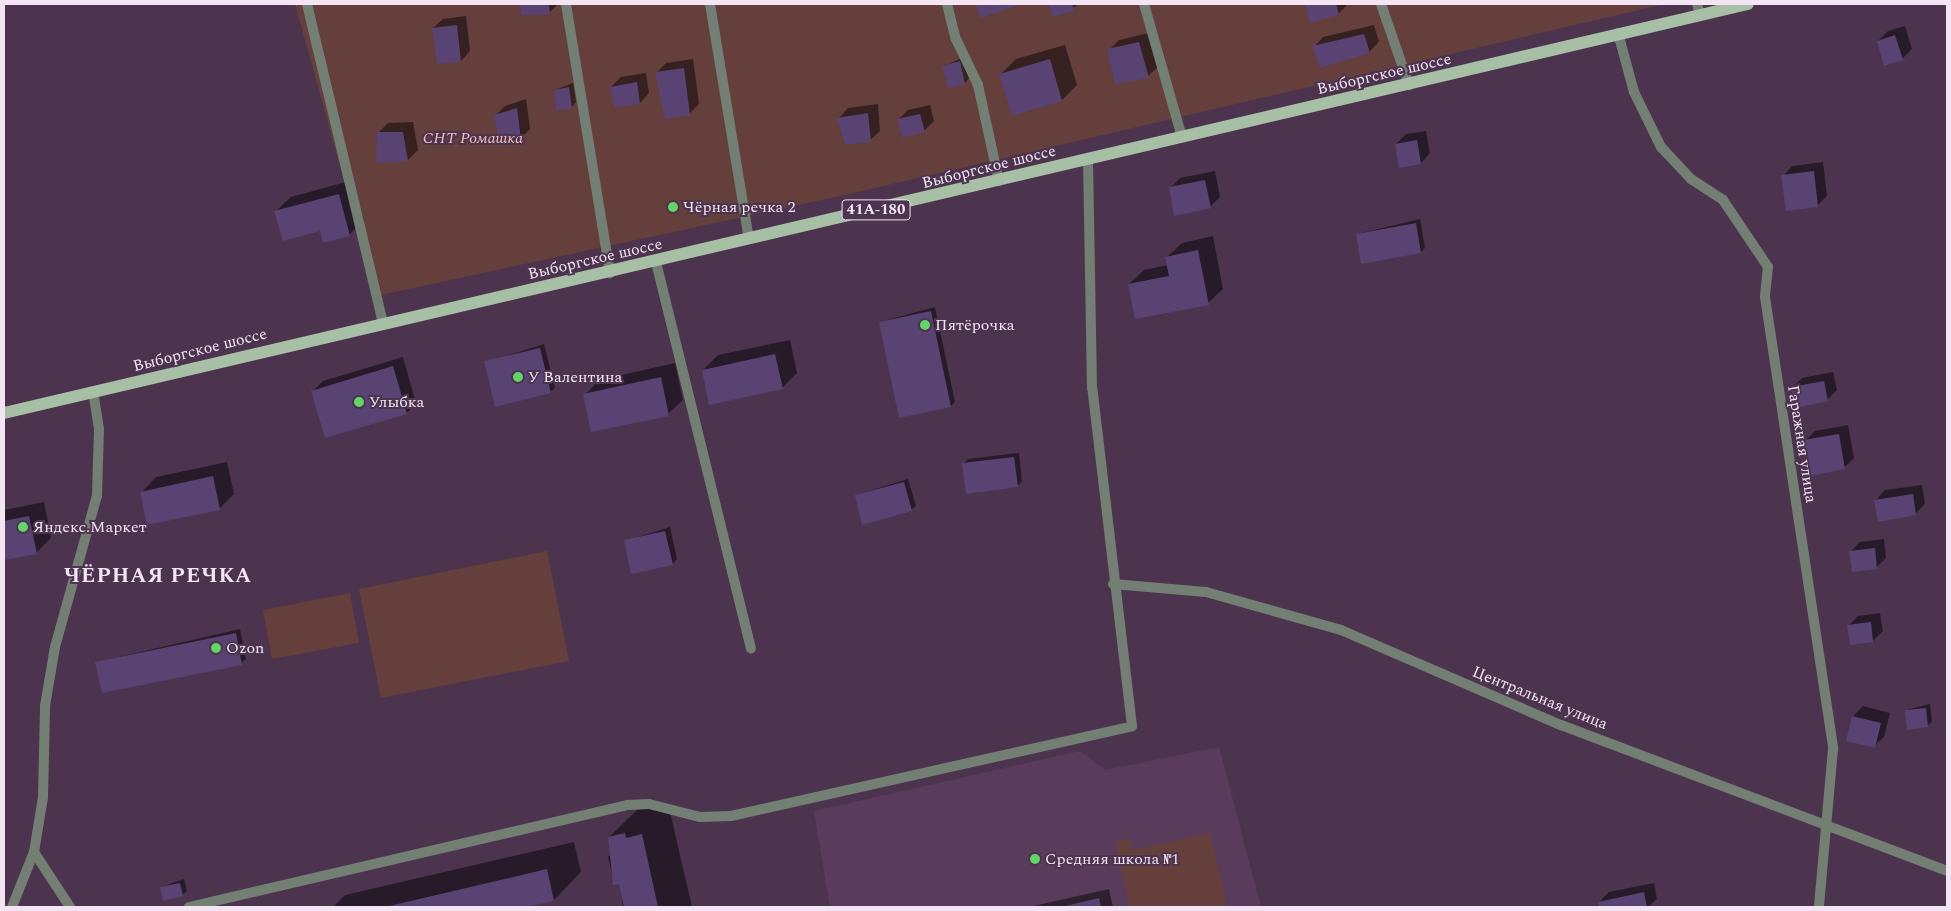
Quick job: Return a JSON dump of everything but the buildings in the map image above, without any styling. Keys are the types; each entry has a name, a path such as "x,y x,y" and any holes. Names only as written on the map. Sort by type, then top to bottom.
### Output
{"main road":[{"name":"Выборгское шоссе","path":"4,414 383,323 610,273 1409,85 1618,33 1699,9 1748,4"}],"street":[{"path":"307,4 383,323"},
{"path":"566,4 610,273"},
{"path":"710,4 749,239"},
{"path":"947,4 956,39 978,85 999,181"},
{"path":"1144,4 1182,137"},
{"path":"1381,4 1409,85"},
{"name":"Гаражная улица","path":"1618,33 1634,92 1661,147 1691,179 1723,200 1768,267 1765,297 1833,749 1829,828 1819,907"},
{"path":"189,907 628,805 648,804 700,817 731,816 1132,726 1092,388 1088,159"},
{"path":"656,262 751,648"},
{"path":"12,907 34,852 44,797 45,706 55,647 97,496 99,429 93,392"},
{"name":"Центральная улица","path":"1114,584 1206,592 1341,630 1561,725 1829,828 1947,871"},
{"path":"34,852 70,907"}],"shaded area":[{"name":"Средняя школа №1","path":"1219,747 1261,907 830,907 814,811 1080,751 1105,770"}],"green space":[{"name":"СНТ Ромашка","path":"295,4 1665,4 845,195 376,296"},
{"path":"547,551 569,661 381,698 359,589"},
{"path":"350,593 359,643 272,659 263,610"},
{"path":"1210,833 1227,907 1130,907 1115,842 1130,839 1133,850"}],"place":[{"name":"Чёрная речка 2","path":"673,207"},
{"name":"Пятёрочка","path":"925,325"},
{"name":"У Валентина","path":"518,377"},
{"name":"Улыбка","path":"359,402"},
{"name":"Яндекс.Маркет","path":"23,527"},
{"name":"Ozon","path":"216,648"},
{"name":"Средняя школа №1","path":"1035,859"}],"district":[{"name":"ЧЁРНАЯ РЕЧКА","path":"158,576"}]}
